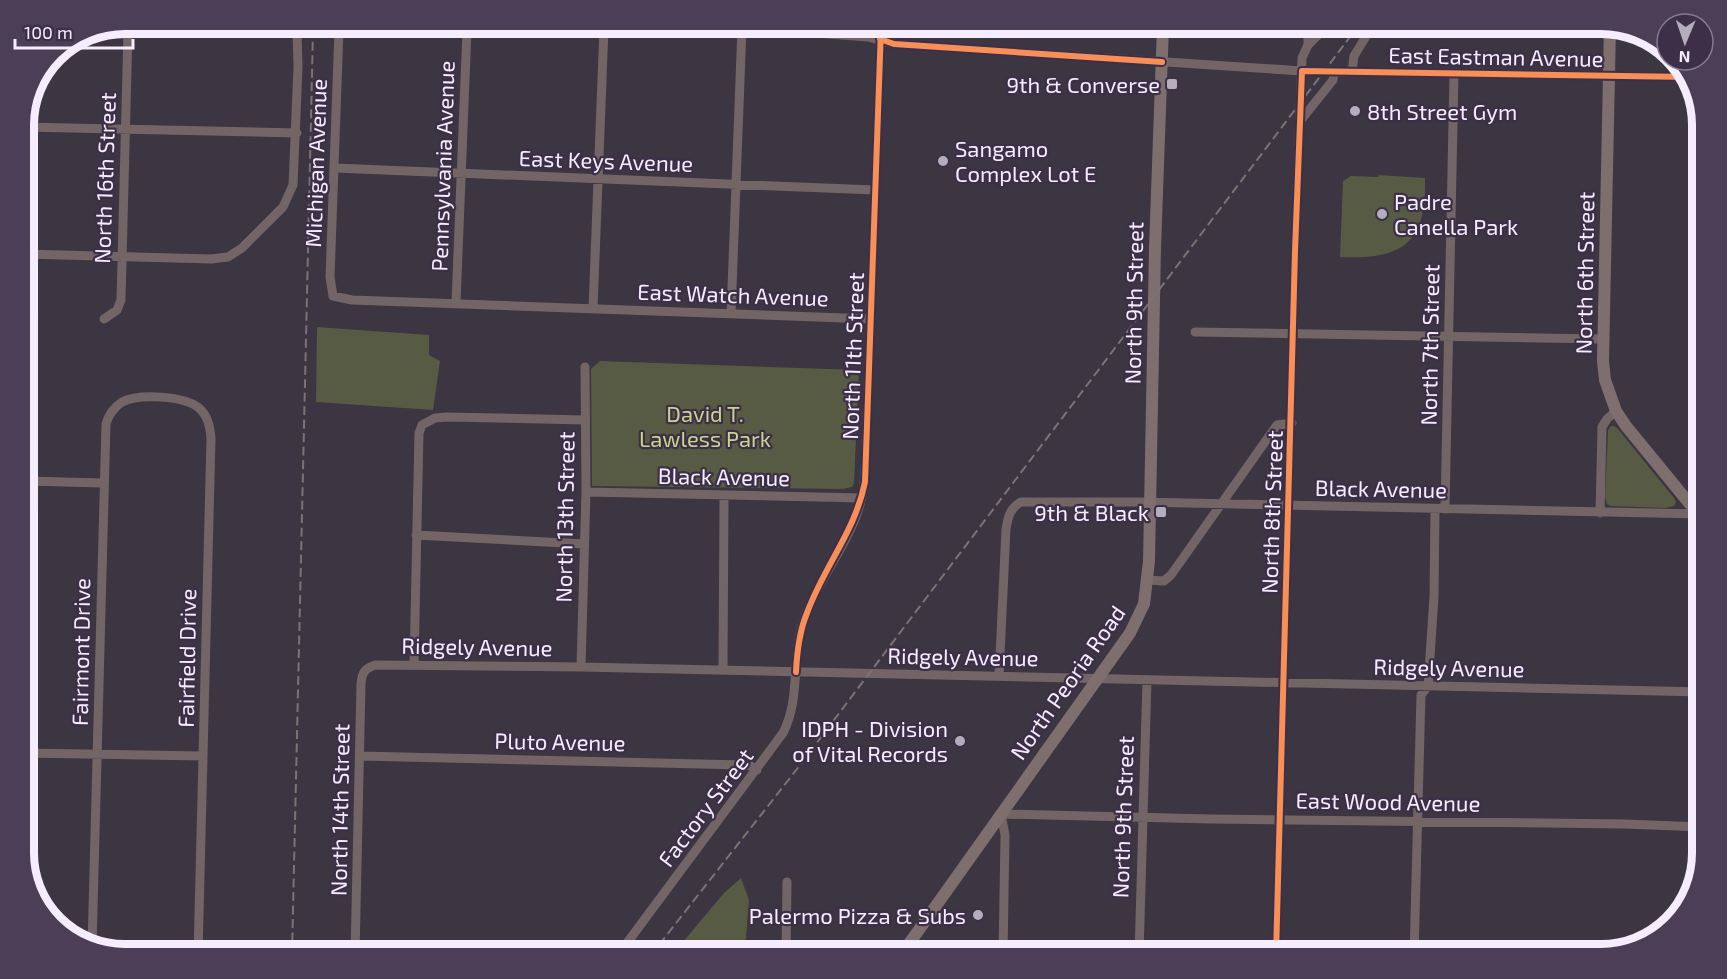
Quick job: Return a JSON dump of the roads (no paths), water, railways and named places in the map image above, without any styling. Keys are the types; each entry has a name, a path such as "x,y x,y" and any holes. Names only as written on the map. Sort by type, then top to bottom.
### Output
{"main road":[{"name":"North 9th Street","path":"1148,580 1163,34"},
{"name":"North 6th Street","path":"1610,35 1604,372 1610,398 1616,411 1692,505"},
{"name":"North Peoria Road","path":"912,944 1137,621 1144,604 1148,580"}],"street":[{"name":"North 16th Street","path":"104,319 117,309 121,300 128,34"},
{"path":"35,254 211,259 225,258 242,248 282,207 293,185 297,133 297,34"},
{"name":"Michigan Avenue","path":"333,296 330,277 339,34"},
{"name":"Pennsylvania Avenue","path":"456,303 466,34"},
{"path":"593,308 604,34"},
{"path":"731,314 742,34"},
{"name":"East Eastman Avenue","path":"821,34 880,39 902,45 1302,71 1678,77"},
{"name":"North 11th Street","path":"796,672 798,642 807,612 847,536 862,498 865,482 880,34"},
{"name":"North 8th Street","path":"1276,944 1302,71 1303,53 1308,45 1308,34"},
{"path":"1308,45 1319,34"},
{"path":"1353,72 1354,56 1367,34"},
{"path":"1301,120 1333,80 1334,72"},
{"name":"North 7th Street","path":"1412,944 1421,695 1428,686 1450,335 1454,74"},
{"path":"35,127 297,133"},
{"name":"East Keys Avenue","path":"335,168 875,190"},
{"name":"East Watch Avenue","path":"333,296 342,299 871,319"},
{"path":"1195,332 1603,339"},
{"name":"North 13th Street","path":"581,667 586,492 585,367"},
{"name":"Fairmont Drive","path":"92,938 104,433 109,416 122,402 130,399 159,398"},
{"name":"Fairfield Drive","path":"159,398 174,398 199,408 207,417 211,430 198,944"},
{"path":"1600,513 1602,428 1607,419 1616,411"},
{"path":"414,665 419,432 422,425 425,421 441,418 585,420"},
{"path":"1148,580 1164,581 1171,575 1277,425 1292,423"},
{"path":"35,481 103,483"},
{"name":"Black Avenue","path":"586,492 862,498"},
{"path":"723,670 724,496"},
{"name":"Black Avenue","path":"999,676 1006,528 1009,513 1022,502 1221,504 1692,516"},
{"path":"416,536 584,544"},
{"name":"Ridgely Avenue","path":"367,668 386,664 581,667 1692,692"},
{"name":"North 14th Street","path":"355,944 361,684 362,675 367,668"},
{"name":"Factory Street","path":"626,944 757,770 787,726 794,706 796,672"},
{"name":"North 9th Street","path":"1139,944 1147,680"},
{"path":"35,753 203,756"},
{"name":"Pluto Avenue","path":"360,756 744,765 757,770"},
{"path":"1001,814 1005,834 1003,944"},
{"name":"East Wood Avenue","path":"1001,814 1692,827"},
{"path":"786,944 787,882"}],"railway":[{"path":"292,944 313,34"},
{"path":"660,944 797,769 1352,34"}],"place":[{"name":"9th & Converse","path":"1172,84"},
{"name":"8th Street Gym","path":"1355,111"},
{"name":"Sangamo Complex Lot E","path":"943,161"},
{"name":"Padre Canella Park","path":"1382,214"},
{"name":"9th & Black","path":"1161,512"},
{"name":"IDPH - Division of Vital Records","path":"960,741"},
{"name":"Palermo Pizza & Subs","path":"978,915"}],"park label":[{"name":"David T. Lawless Park","path":"705,426"}]}
